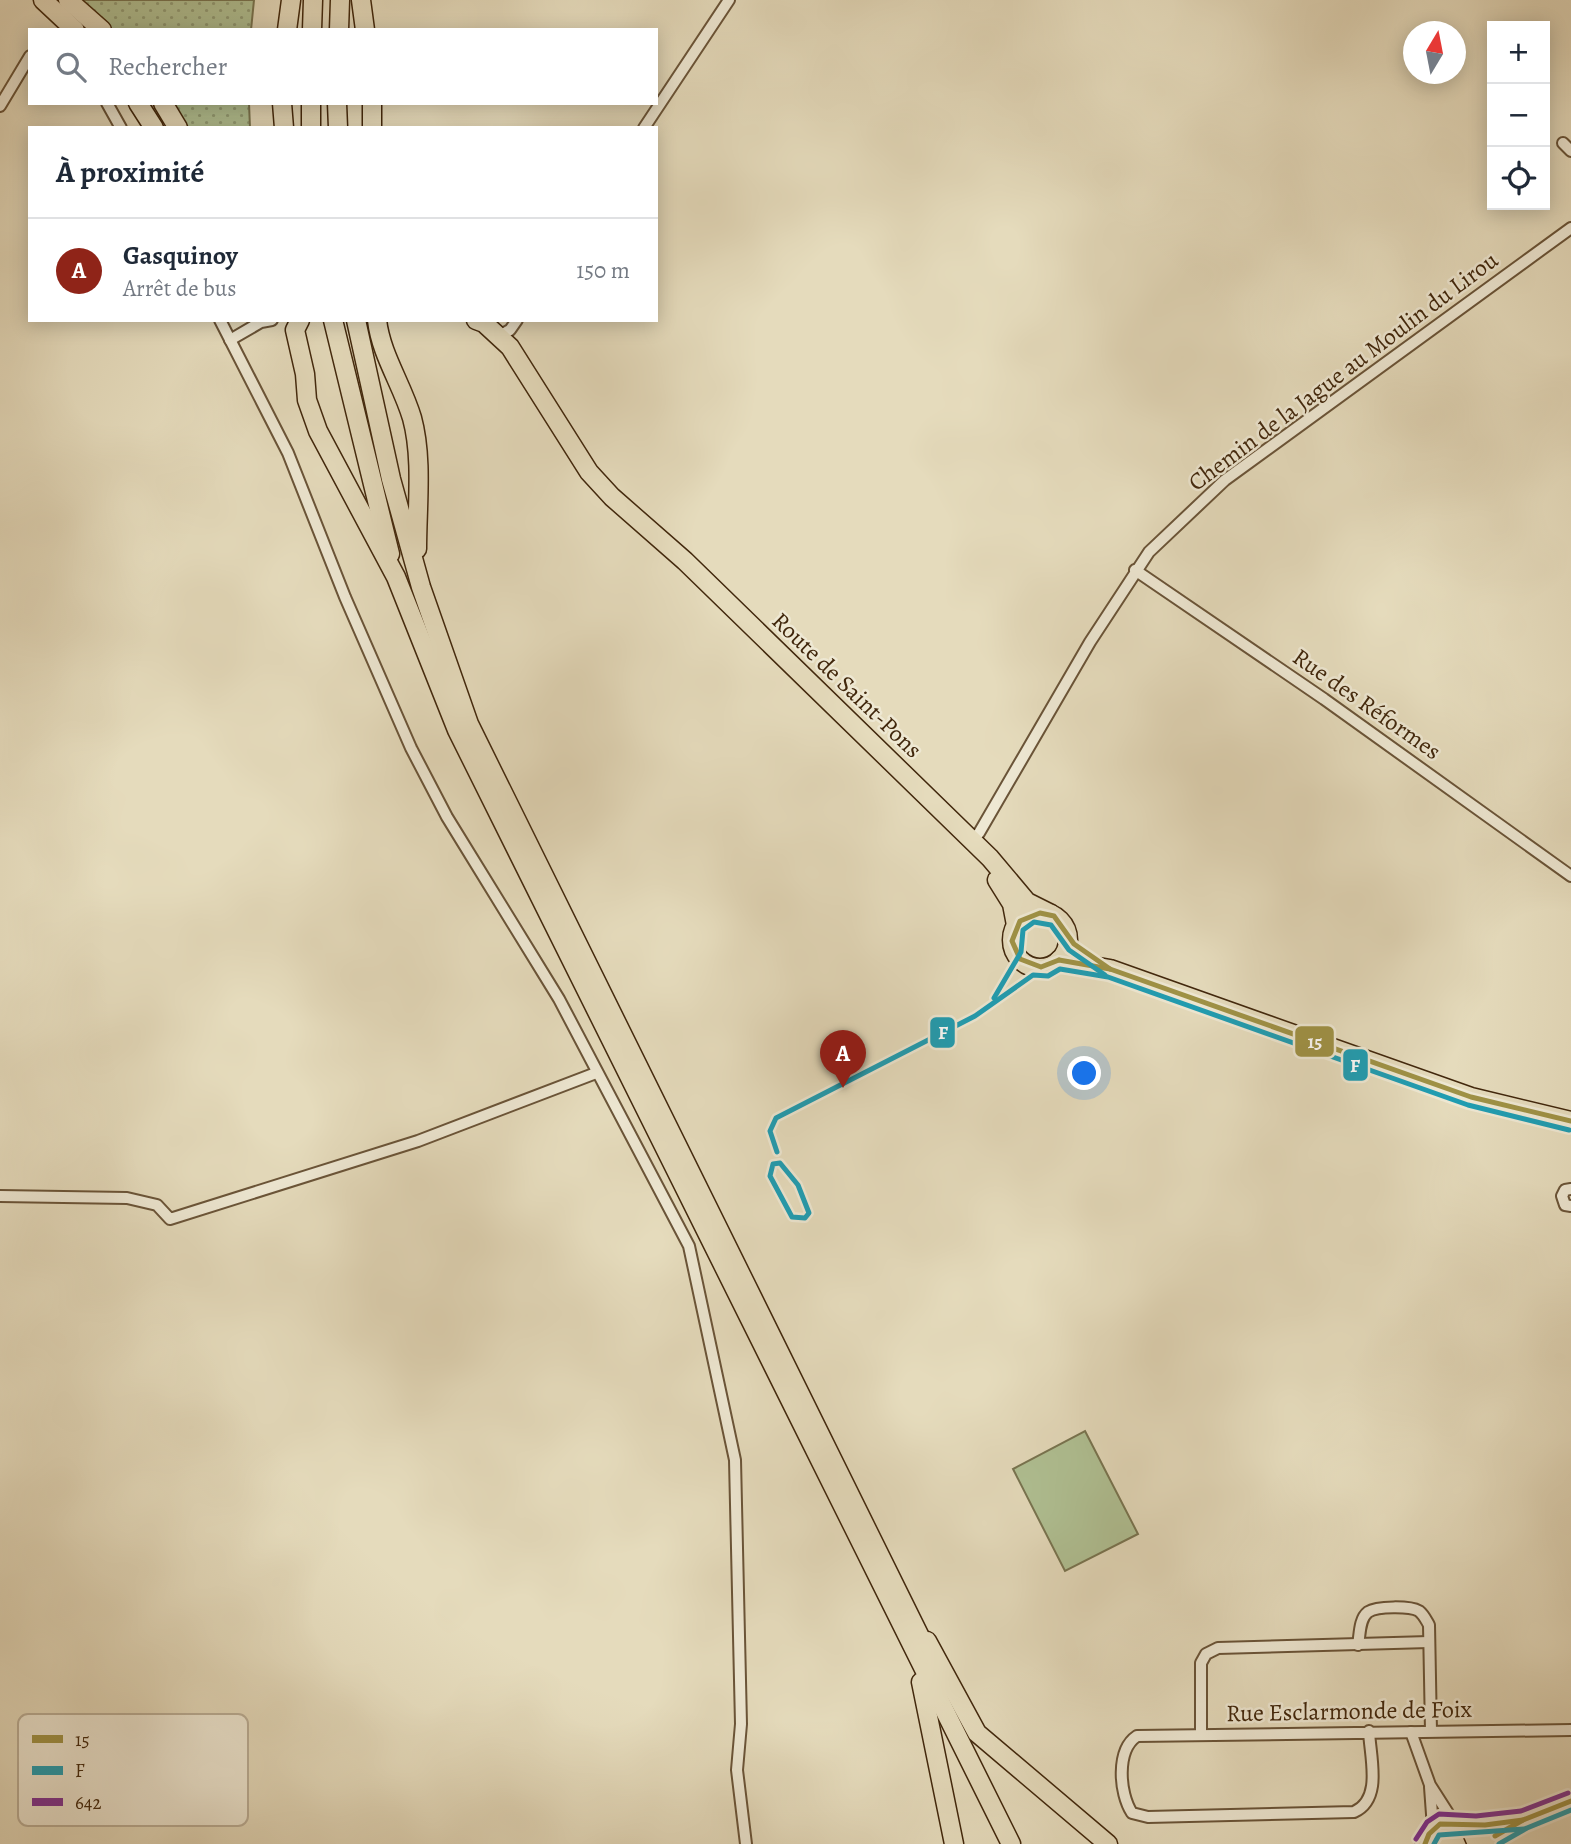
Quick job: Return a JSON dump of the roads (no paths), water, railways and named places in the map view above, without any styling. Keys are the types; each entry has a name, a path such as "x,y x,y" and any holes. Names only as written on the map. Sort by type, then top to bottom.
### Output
{"main road":[{"path":"43,0 73,28"},
{"path":"68,0 100,28"},
{"path":"287,28 291,0"},
{"path":"313,0 313,28"},
{"path":"339,28 340,0"},
{"path":"361,0 365,28"},
{"path":"139,105 153,126"},
{"path":"164,105 177,126"},
{"path":"282,105 284,126"},
{"path":"310,105 311,126"},
{"path":"337,105 338,126"},
{"path":"372,105 372,126"},
{"path":"299,322 295,330 305,374 306,400 318,431 396,577 457,730 1011,1844"},
{"path":"333,322 396,577"},
{"path":"356,322 391,479 421,587 469,723 901,1594 1020,1844"},
{"path":"377,322 384,351 412,419 421,587"},
{"name":"Route de Saint-Pons","path":"485,322 506,327 510,347 589,472 612,497 685,561 990,858 1027,902 1051,914"},
{"name":"Route de Saint-Pons","path":"973,843 1012,904 1016,925"},
{"path":"1059,960 1066,949 1067,936 1062,923 1051,914 1031,913 1016,925 1012,943 1020,959 1041,967 1059,960 1110,969 1471,1097 1571,1121"},
{"path":"1067,936 1110,969"},
{"path":"1405,1075 1571,1110"},
{"path":"901,1594 977,1733 1108,1844"},
{"path":"900,1622 923,1688 954,1844"},
{"path":"1483,1844 1523,1820 1571,1801"},
{"path":"1427,1839 1458,1822 1476,1825 1523,1820"},
{"path":"1458,1822 1471,1830 1477,1844"}],"street":[{"path":"645,126 729,0"},
{"path":"0,106 28,59"},
{"path":"108,105 120,126"},
{"name":"Chemin de la Jague au Moulin du Lirou","path":"973,843 1090,642 1149,552 1225,480 1571,228"},
{"path":"221,322 288,453 345,597 411,748 447,817 559,999 689,1246 736,1460 741,1724 737,1770 746,1844"},
{"path":"230,340 263,322"},
{"name":"Rue des Réformes","path":"1135,570 1324,699 1571,876"},
{"path":"0,1196 127,1198 157,1205 170,1219 418,1141 596,1073"},
{"path":"1571,1189 1565,1190 1562,1196 1565,1205 1571,1206"},
{"path":"1358,1645 1362,1620 1366,1613 1376,1609 1413,1609 1420,1612 1429,1625 1432,1731"},
{"path":"1201,1733 1201,1662 1206,1654 1218,1648 1429,1642"},
{"name":"Rue Esclarmonde de Foix","path":"1368,1731 1372,1794 1362,1808 1354,1812 1148,1817 1132,1813 1125,1802 1122,1752 1128,1742 1137,1736 1201,1733 1368,1731 1411,1732 1571,1730"},
{"path":"1411,1732 1430,1785 1458,1822"},
{"path":"1427,1839 1430,1785"}],"place":[{"name":"Gasquinoy","path":"843,1088"}]}
